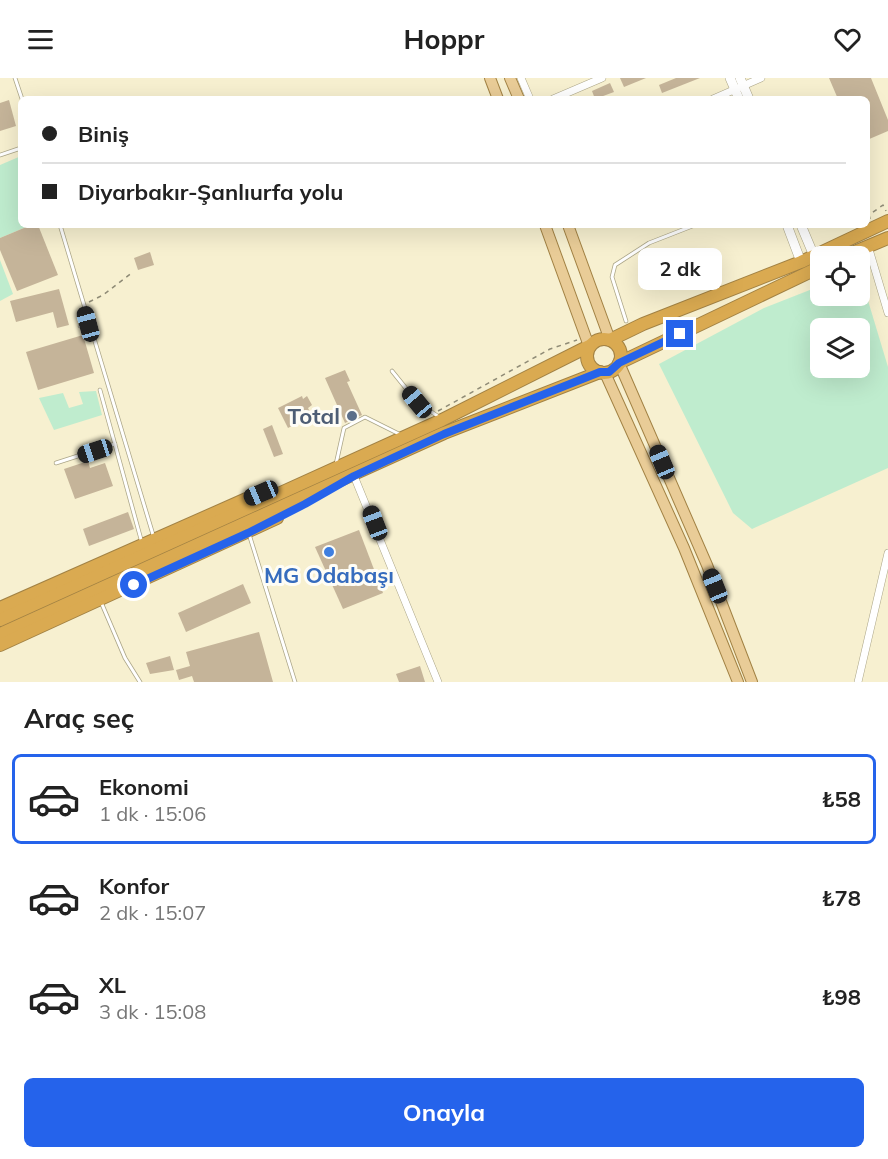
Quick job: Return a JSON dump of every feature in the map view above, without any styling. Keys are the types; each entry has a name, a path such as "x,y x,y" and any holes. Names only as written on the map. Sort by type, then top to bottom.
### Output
{"highway":[{"path":"843,246 888,219"},
{"path":"868,246 888,238"},
{"path":"0,620 406,436 438,416 584,343 599,339 610,340 643,324 801,262 810,262"},
{"path":"0,634 444,434 614,369 619,363 810,266"},
{"path":"610,340 620,352 619,363"},
{"path":"584,343 589,364 603,372"},
{"path":"0,608 299,477 331,471"},
{"path":"0,645 248,533 354,476"}],"main road":[{"path":"490,78 497,96"},
{"path":"510,78 518,96"},
{"path":"546,228 584,343"},
{"path":"569,228 610,340"},
{"path":"619,363 707,565 752,682"},
{"path":"603,372 684,548 738,682"}],"street":[{"path":"521,78 529,96"},
{"path":"560,96 602,78"},
{"path":"730,78 739,88"},
{"path":"720,96 760,78"},
{"path":"788,228 801,262"},
{"path":"802,228 810,246"},
{"path":"870,253 888,313"},
{"path":"354,476 438,682"},
{"path":"858,682 888,553"}],"lane":[{"path":"15,78 21,96"},
{"path":"0,155 18,149"},
{"path":"61,228 154,540"},
{"path":"626,321 612,277 615,265 650,243 688,228"},
{"path":"80,326 88,324"},
{"path":"392,371 417,402 438,416"},
{"path":"100,390 142,545"},
{"path":"331,471 344,428 365,417 406,436"},
{"path":"56,463 115,444"},
{"path":"248,533 295,682"},
{"path":"100,600 125,658 140,682"}],"path":[{"path":"870,219 873,210 884,205 888,219"},
{"path":"83,305 103,295 133,272"},
{"path":"438,416 521,364 567,342 584,343"}],"green space":[{"path":"18,157 18,228 24,228 0,238 0,165"},
{"path":"0,260 13,294 0,301"},
{"path":"810,290 810,306 870,306 888,367 888,468 752,529 733,513 659,364 764,308"},
{"path":"96,391 102,415 54,430 39,398 63,393 69,408 83,404 79,392"}],"building":[{"path":"620,78 646,78 624,87"},
{"path":"676,78 700,78 662,93 659,85"},
{"path":"829,78 871,78 888,120 888,131 870,139 870,96 837,96"},
{"path":"610,83 614,92 603,96 594,96 592,91"},
{"path":"9,100 16,126 0,131 0,103"},
{"path":"24,228 39,228 58,275 17,291 0,250 0,238"},
{"path":"150,252 154,265 138,270 134,258"},
{"path":"59,289 69,325 57,328 53,312 16,322 10,301"},
{"path":"83,335 94,373 38,390 26,352"},
{"path":"345,370 350,381 347,382 362,415 345,423 325,378"},
{"path":"302,396 303,399 307,396 312,405 308,408 312,416 288,428 278,408"},
{"path":"272,425 283,454 274,457 263,429"},
{"path":"88,461 90,468 105,463 113,486 75,499 64,469"},
{"path":"128,512 134,529 89,546 83,529"},
{"path":"359,530 383,593 343,609 315,547"},
{"path":"243,584 251,603 186,632 178,613"},
{"path":"259,632 273,682 194,682 192,676 179,680 176,670 190,666 186,652"},
{"path":"170,656 174,670 150,674 146,663"},
{"path":"420,666 425,682 399,682 396,674"}],"place":[{"name":"Total","path":"352,416"},
{"name":"MG Odabaşı","path":"329,552"}],"route":[{"path":"134,585 248,533 354,476 444,434 600,372 609,372 619,363 680,334"}]}
